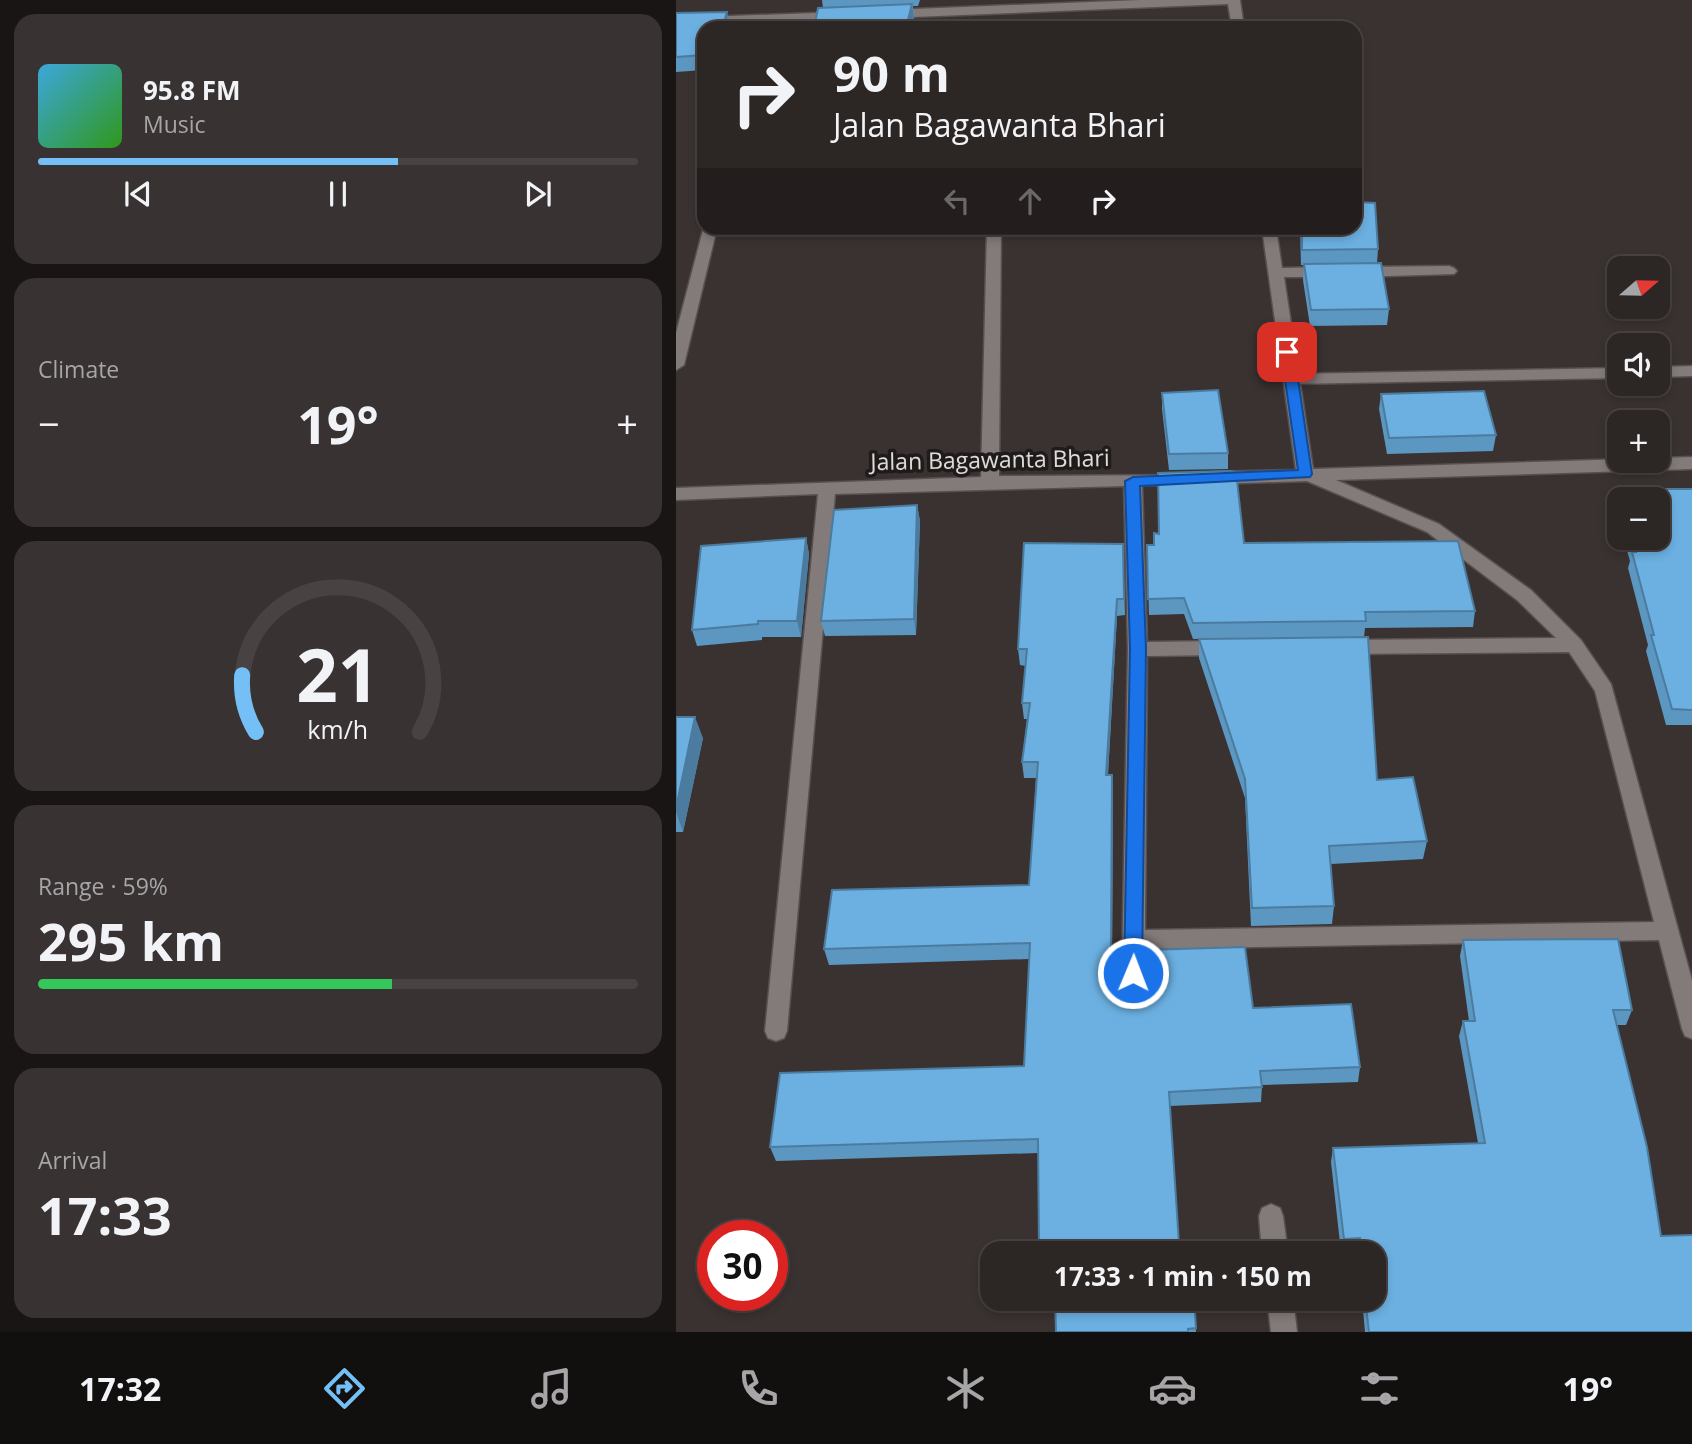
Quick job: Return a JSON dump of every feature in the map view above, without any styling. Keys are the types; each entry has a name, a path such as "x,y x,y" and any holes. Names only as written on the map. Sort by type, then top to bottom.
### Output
{"street":[{"path":"906,14 908,0"},
{"path":"879,15 1010,15 1232,0 1236,21"},
{"path":"795,21 853,16"},
{"path":"676,22 697,22"},
{"path":"676,365 708,235"},
{"path":"990,482 994,235"},
{"path":"1270,235 1305,474 1433,528 1524,595 1574,645 1604,689 1693,1029"},
{"path":"1276,273 1449,271"},
{"path":"1670,372 1693,371"},
{"path":"1291,379 1607,373"},
{"name":"Jalan Bagawanta Bhari","path":"676,494 990,482 1133,481 1693,463"},
{"path":"1133,481 1138,649 1133,973"},
{"path":"776,1031 826,488"},
{"path":"1329,647 1574,645"},
{"path":"1138,649 1247,648"},
{"path":"1134,940 1666,931"},
{"path":"1270,1216 1273,1241"},
{"path":"1282,1311 1284,1332"}],"building":[{"path":"912,4 908,21 815,21 818,8"},
{"path":"727,12 724,21 697,21 697,56 676,57 676,13"},
{"path":"1362,202 1375,203 1378,249 1302,250 1302,235 1362,235"},
{"path":"1381,263 1389,309 1311,310 1304,264"},
{"path":"1218,390 1228,453 1169,454 1162,393"},
{"path":"1484,391 1496,435 1389,438 1381,394"},
{"path":"1236,472 1244,543 1458,541 1475,611 1365,612 1366,621 1193,623 1184,598 1148,599 1147,545 1154,545 1154,533 1159,534 1158,473"},
{"path":"1670,489 1693,489 1693,710 1672,709 1632,552 1670,550"},
{"path":"917,505 914,619 821,621 834,510"},
{"path":"806,538 797,621 758,621 758,624 692,630 701,546"},
{"path":"1024,543 1123,544 1124,599 1117,599 1106,775 1112,775 1111,951 1119,951 1122,966 1133,970 1143,966 1146,950 1245,947 1253,1008 1351,1004 1360,1067 1260,1071 1262,1087 1169,1092 1179,1241 1039,1241 1038,1139 770,1147 780,1073 1024,1066 1030,943 824,949 832,890 1029,885 1038,762 1022,762 1030,703 1022,703 1027,649 1018,649"},
{"path":"1368,637 1377,780 1413,777 1427,841 1329,846 1334,906 1252,908 1245,779 1199,639"},
{"path":"676,717 695,717 676,808"},
{"path":"1618,939 1632,1010 1613,1010 1647,1147 1661,1236 1693,1235 1693,1332 1369,1332 1367,1311 1386,1311 1386,1241 1344,1239 1333,1148 1485,1143 1463,1021 1475,1021 1463,940"},
{"path":"1055,1311 1195,1311 1196,1328 1188,1329 1188,1332 1056,1332"}],"route":[{"path":"1133,973 1138,649 1133,481 1305,474 1287,352"}]}
